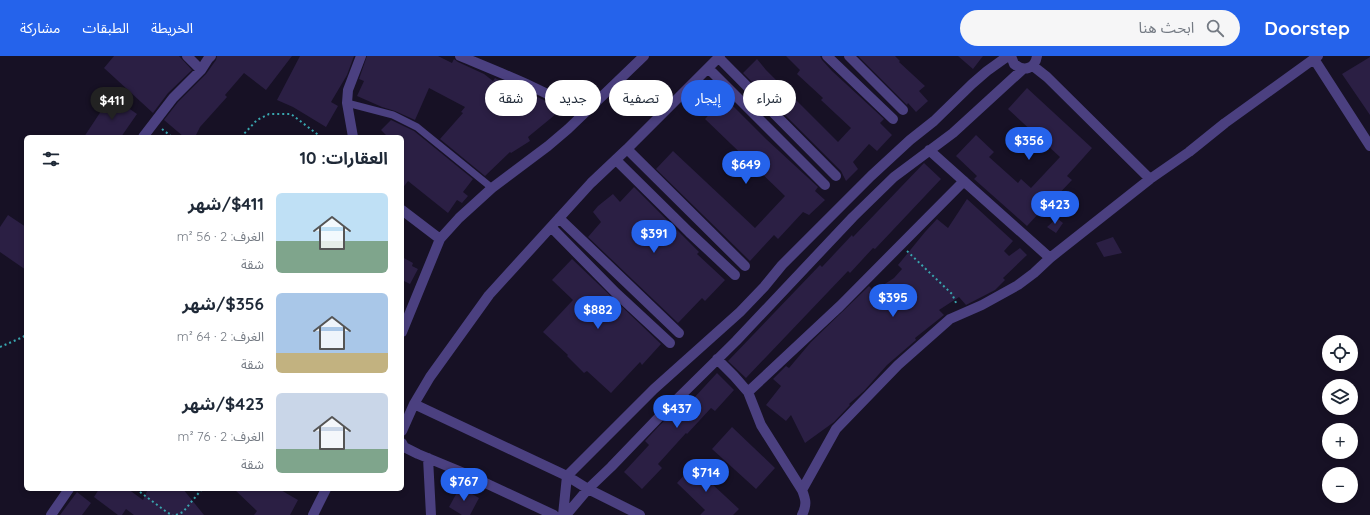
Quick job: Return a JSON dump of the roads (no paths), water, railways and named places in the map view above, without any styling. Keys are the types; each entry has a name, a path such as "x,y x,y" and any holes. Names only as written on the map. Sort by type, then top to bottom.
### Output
{"street":[{"path":"187,56 201,70"},
{"path":"145,135 173,98 201,70 208,59 212,56"},
{"path":"354,135 347,103 348,90 361,56"},
{"path":"460,56 522,81 545,92"},
{"path":"601,98 644,56"},
{"path":"827,56 893,119"},
{"path":"563,515 567,476 654,389 740,312 782,266 870,176 910,140 934,121 987,70 1010,56 1014,64 1028,68 1047,77 1150,179"},
{"path":"566,515 588,489 741,336 894,176 953,133 1036,62 1038,56"},
{"path":"404,426 414,404 430,376 489,295 591,183 628,149 719,57 836,176"},
{"path":"802,490 836,429 898,365 950,319 982,305 1018,285 1150,179 1316,58 1370,146"},
{"path":"845,74 852,59 903,110"},
{"path":"708,68 825,185"},
{"path":"404,327 440,239 459,218 492,188 548,146 582,116"},
{"path":"776,137 786,125"},
{"path":"628,149 745,266"},
{"path":"929,150 1050,258"},
{"path":"616,160 735,275"},
{"path":"748,392 840,306 964,181"},
{"path":"404,211 440,239"},
{"path":"559,218 679,333"},
{"path":"689,232 699,221"},
{"path":"551,227 616,293 670,343"},
{"path":"616,293 626,283"},
{"path":"717,359 748,392 754,411 763,429 802,490 806,500 805,509 802,515"},
{"path":"414,404 567,476 588,489 640,515"},
{"path":"404,447 554,515"},
{"path":"428,458 432,514"},
{"path":"51,515 68,491"},
{"path":"313,515 325,491"}],"lane":[{"path":"347,103 393,116 418,127 492,188"}]}
